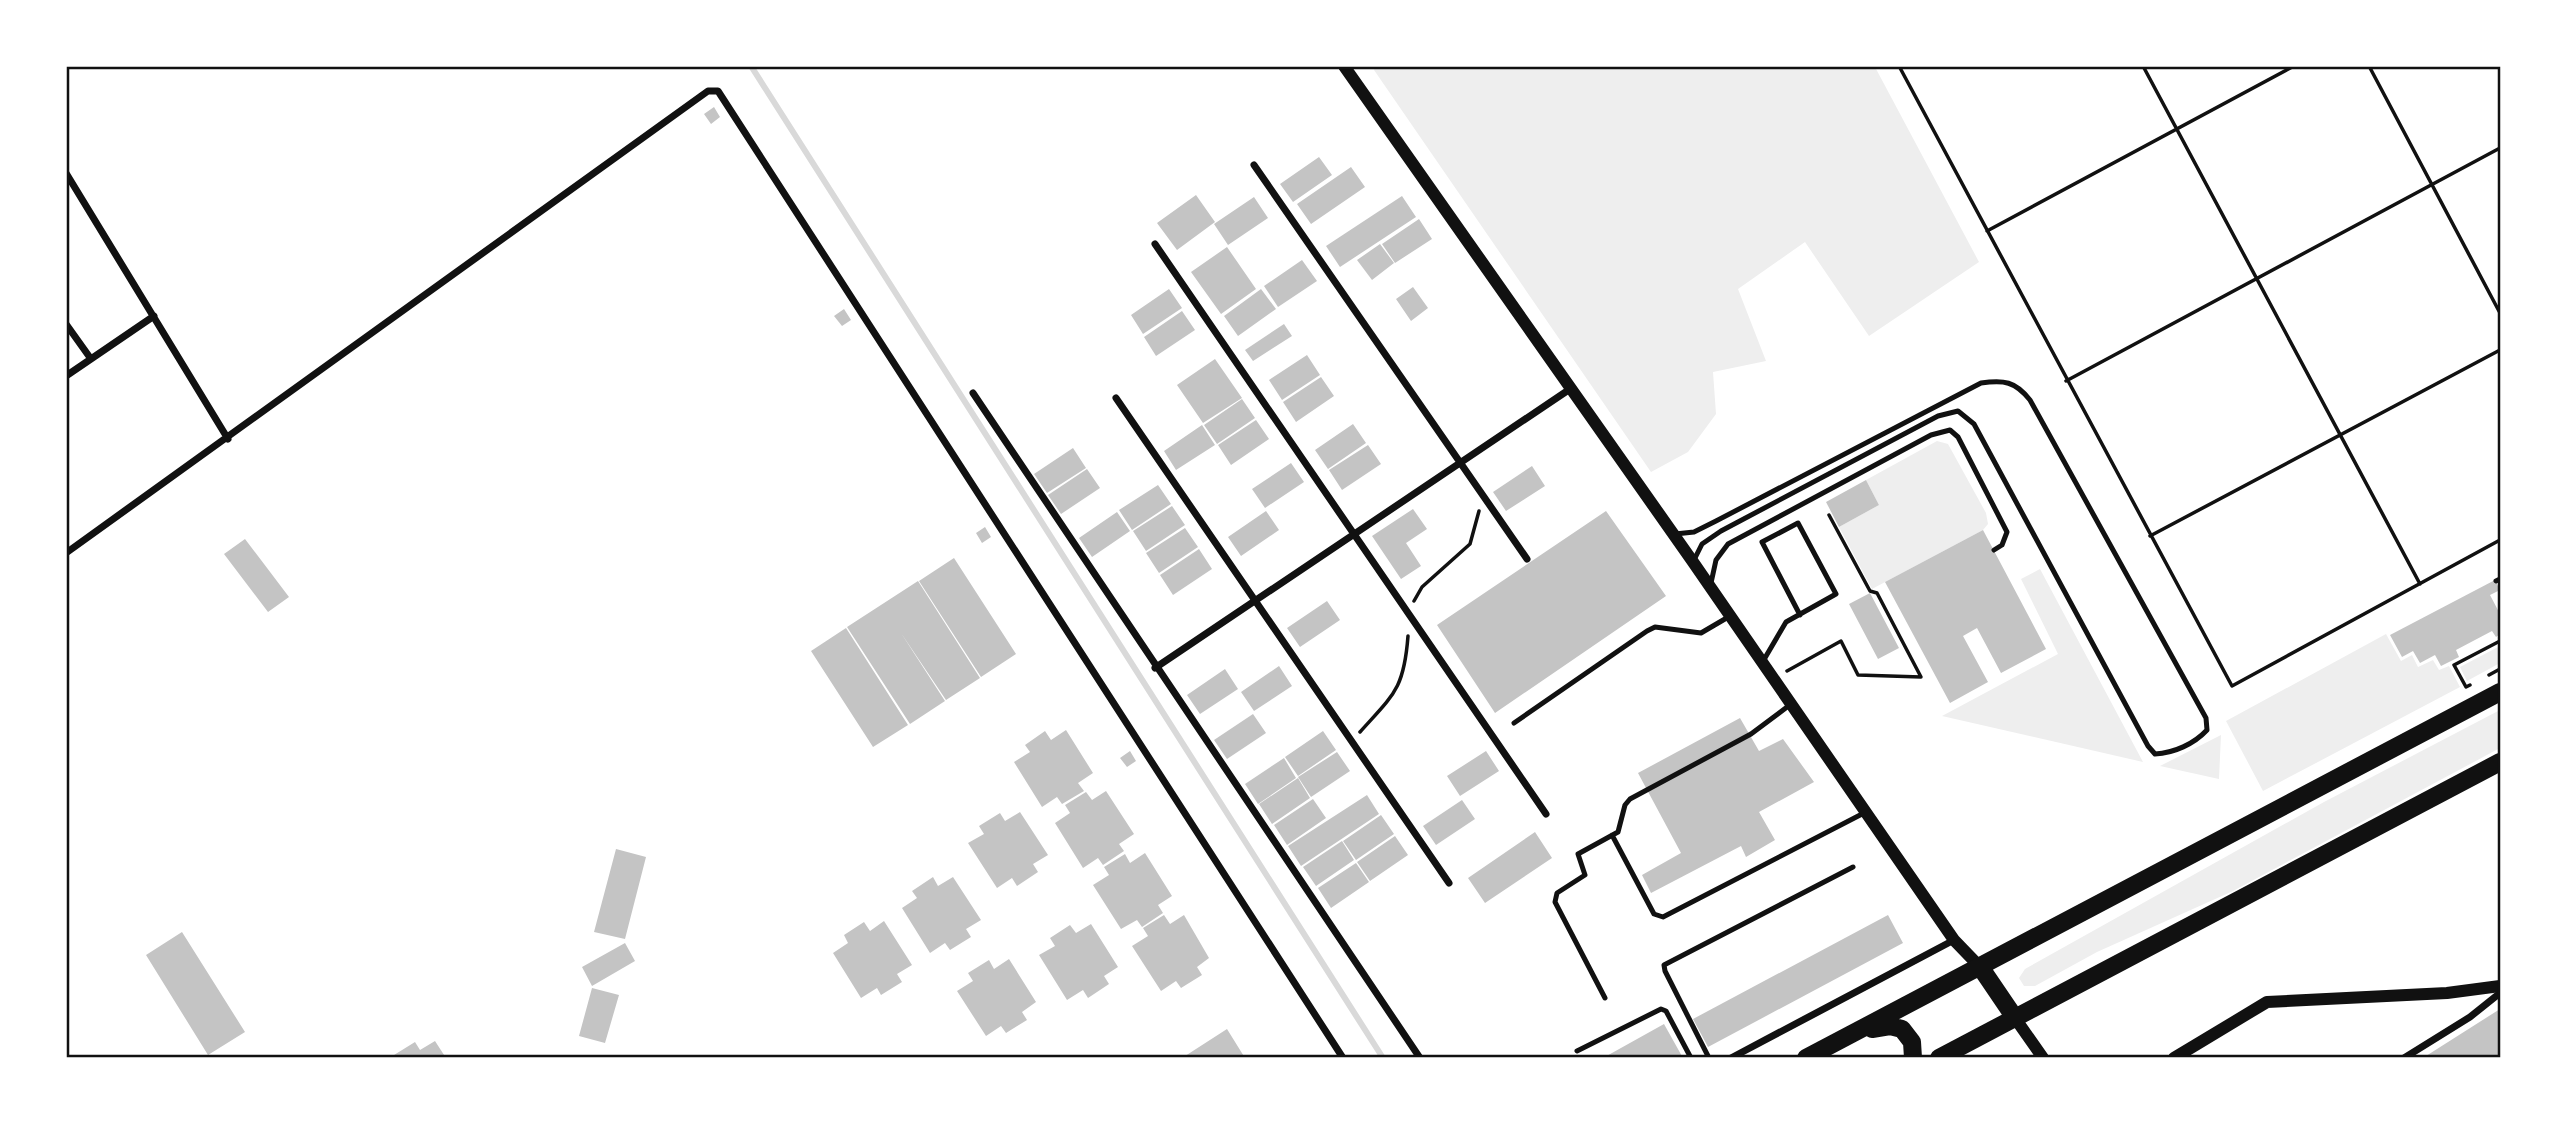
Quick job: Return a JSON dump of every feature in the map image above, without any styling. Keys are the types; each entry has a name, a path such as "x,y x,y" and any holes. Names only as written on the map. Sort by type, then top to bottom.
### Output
{"main road":[{"path":"1807,1058 2501,692"},
{"path":"1939,1058 2498,765"},
{"path":"1981,968 2015,1018"},
{"path":"1852,1034 1890,1026 1902,1029 1912,1042 1913,1058"}],"street":[{"path":"1344,66 1674,534 1954,940 1981,968"},
{"path":"66,553 708,91 718,91 1343,1058"},
{"path":"1254,165 1527,559"},
{"path":"66,173 228,439"},
{"path":"1155,244 1546,814"},
{"path":"66,376 154,316"},
{"path":"66,324 91,359"},
{"path":"1155,668 1570,388"},
{"path":"973,393 1155,668 1420,1058"},
{"path":"1116,398 1449,883"},
{"path":"1731,1058 1954,940"},
{"path":"2174,1058 2267,1002 2447,993 2501,986"},
{"path":"2404,1058 2470,1017 2501,993"},
{"path":"2015,1018 2043,1058"}],"lane":[{"path":"1674,534 1694,532 1716,522 1981,383 2005,380 2020,387 2030,400 2206,718 2207,730 2199,738 2168,753 2155,754 2148,746 1975,424 1958,411 1938,416 1721,531 1702,544 1693,562"},
{"path":"1710,586 1716,560 1728,544 1931,435 1950,430 1958,437 2007,532 2002,545 1994,550"},
{"path":"1762,663 1786,622 1800,615 1836,594 1798,523 1762,542 1800,615"},
{"path":"1514,723 1655,627 1702,633 1730,616"},
{"path":"1605,998 1554,898 1586,875 1578,854 1621,828 1626,802 1751,734 1791,704"},
{"path":"1612,835 1654,914 1663,917 1866,812"},
{"path":"1709,1058 1664,965 1853,867"},
{"path":"1577,1051 1661,1009 1666,1011 1690,1058"}],"path":[{"path":"1899,66 2066,382 2232,686 2501,540"},
{"path":"2143,66 2420,584"},
{"path":"1987,231 2294,66"},
{"path":"2369,66 2501,313"},
{"path":"2066,382 2501,148"},
{"path":"2150,536 2501,350"},
{"path":"1773,678 1841,641 1858,675 1921,677 1877,593 1870,591 1829,515"},
{"path":"2501,641 2454,665 2466,687 2501,669"}],"shaded area":[{"path":"1375,67 1875,67 1979,262 1869,336 1805,242 1738,289 1766,361 1713,372 1716,414 1688,452 1651,472 1374,70"},
{"path":"1937,441 1948,444 1986,513 1988,524 1983,530 1872,589 1839,527 1879,505 1866,480"},
{"path":"2040,569 2143,762 1942,716 2058,654 2021,579"},
{"path":"2386,634 2401,661 2412,655 2418,667 2433,660 2439,670 2449,666 2460,687 2263,791 2226,721"},
{"path":"2500,646 2500,663 2467,681 2460,667"},
{"path":"2500,710 2500,748 2233,891 2097,952 2035,986 2024,986 2019,978 2025,969 2324,802"},
{"path":"2221,735 2219,779 2160,766"}],"building":[{"path":"714,107 720,117 711,124 704,114"},
{"path":"1319,157 1332,175 1293,202 1280,184"},
{"path":"1351,167 1365,187 1311,224 1297,204"},
{"path":"1196,195 1215,222 1177,250 1157,223"},
{"path":"1402,196 1416,217 1340,267 1326,246"},
{"path":"1254,197 1268,218 1228,245 1214,224"},
{"path":"1419,219 1432,239 1395,263 1382,244"},
{"path":"1380,244 1394,263 1372,280 1357,260"},
{"path":"1227,247 1256,289 1221,314 1191,272"},
{"path":"1302,260 1317,281 1278,307 1264,286"},
{"path":"1413,287 1428,308 1411,321 1396,299"},
{"path":"1169,289 1182,308 1143,334 1131,315"},
{"path":"1261,289 1276,309 1238,336 1224,316"},
{"path":"844,309 851,320 842,326 834,316"},
{"path":"1182,311 1195,330 1156,356 1144,337"},
{"path":"1284,324 1292,336 1253,361 1245,350"},
{"path":"1307,355 1320,375 1282,400 1269,380"},
{"path":"1215,359 1242,398 1203,423 1177,385"},
{"path":"1321,377 1334,396 1296,422 1283,402"},
{"path":"1242,399 1255,418 1217,444 1204,425"},
{"path":"1256,420 1269,439 1231,465 1218,445"},
{"path":"1353,424 1366,443 1328,469 1315,450"},
{"path":"1202,425 1215,445 1176,470 1164,451"},
{"path":"1368,445 1381,464 1342,490 1329,470"},
{"path":"1073,448 1086,468 1047,493 1034,474"},
{"path":"1291,463 1304,482 1265,508 1252,489"},
{"path":"1532,466 1545,486 1506,511 1493,492"},
{"path":"1087,469 1100,488 1061,514 1048,495"},
{"path":"1866,480 1879,505 1839,527 1826,502"},
{"path":"1158,485 1171,504 1132,530 1119,510"},
{"path":"1172,506 1185,525 1146,551 1133,531"},
{"path":"1413,509 1427,529 1406,543 1421,566 1401,579 1372,536"},
{"path":"1266,511 1279,530 1241,556 1228,537"},
{"path":"1606,511 1666,596 1495,713 1437,625"},
{"path":"1117,512 1130,531 1092,557 1079,538"},
{"path":"985,527 991,537 982,543 976,533"},
{"path":"1185,528 1198,547 1159,573 1146,553"},
{"path":"1983,530 2046,649 2001,673 1977,628 1963,636 1988,682 1950,703 1885,582"},
{"path":"245,539 289,597 268,612 224,554"},
{"path":"1199,549 1212,569 1173,595 1160,575"},
{"path":"954,558 1016,654 981,677 919,581"},
{"path":"2495,580 2500,590 2490,595 2500,614 2500,634 2496,637 2492,631 2456,650 2459,657 2441,666 2435,655 2420,663 2413,651 2402,657 2390,635"},
{"path":"918,581 980,678 946,700 901,633 945,701 910,724 847,627"},
{"path":"1870,593 1899,648 1878,659 1849,604"},
{"path":"1327,601 1340,620 1300,647 1287,628"},
{"path":"846,628 908,725 873,747 811,651"},
{"path":"1279,666 1292,686 1254,711 1241,692"},
{"path":"1225,669 1238,689 1200,714 1187,695"},
{"path":"1253,714 1266,733 1227,759 1214,740"},
{"path":"1740,718 1759,751 1783,739 1814,782 1759,812 1775,840 1746,857 1741,846 1651,893 1642,875 1681,853 1638,773"},
{"path":"1066,730 1093,773 1078,783 1084,791 1062,804 1057,797 1042,807 1014,762 1030,752 1025,745 1045,731 1051,740"},
{"path":"1323,731 1336,750 1298,776 1285,757"},
{"path":"1130,751 1136,761 1127,767 1120,758"},
{"path":"1486,751 1499,771 1460,796 1447,776"},
{"path":"1337,752 1350,771 1311,797 1298,777"},
{"path":"1284,758 1296,778 1258,804 1245,784"},
{"path":"1298,778 1310,798 1272,824 1259,804"},
{"path":"1106,791 1134,834 1119,844 1124,851 1103,865 1098,858 1083,868 1055,823 1070,813 1065,805 1086,792 1092,800"},
{"path":"1367,795 1379,814 1301,866 1288,846"},
{"path":"1313,799 1326,818 1287,845 1274,825"},
{"path":"1462,800 1475,819 1436,845 1423,826"},
{"path":"1020,812 1048,855 1033,864 1038,872 1017,886 1012,878 997,888 968,843 984,834 979,826 1000,813 1005,821"},
{"path":"1381,815 1394,834 1356,860 1343,841"},
{"path":"1535,832 1552,858 1485,903 1468,878"},
{"path":"1395,836 1408,855 1370,881 1357,862"},
{"path":"1342,841 1354,860 1316,886 1303,867"},
{"path":"616,849 646,857 625,939 594,932"},
{"path":"1145,853 1172,896 1158,905 1163,913 1142,927 1137,920 1121,929 1093,885 1109,875 1104,867 1125,854 1130,863"},
{"path":"1356,863 1369,882 1331,908 1318,888"},
{"path":"933,877 938,886 953,877 981,920 966,929 971,937 950,950 945,943 930,953 902,908 917,898 912,891"},
{"path":"1164,915 1170,924 1184,915 1209,958 1197,967 1202,975 1181,988 1176,981 1161,991 1132,946 1148,936 1143,928"},
{"path":"1888,915 1903,943 1708,1047 1693,1019"},
{"path":"884,921 912,965 897,974 902,982 881,995 877,988 861,998 833,953 848,943 844,935 864,922 870,931"},
{"path":"1091,924 1118,967 1104,976 1109,984 1088,998 1083,990 1067,1000 1039,955 1055,946 1050,938 1070,925 1076,933"},
{"path":"182,932 245,1032 208,1055 146,955"},
{"path":"625,943 635,961 592,986 582,967"},
{"path":"1009,959 1036,1002 1022,1012 1027,1020 1006,1033 1001,1026 986,1036 957,991 973,981 968,973 989,960 994,969"},
{"path":"592,988 619,995 605,1043 579,1036"},
{"path":"2500,1009 2500,1058 2424,1058 2426,1056"},
{"path":"1664,1024 1683,1058 1603,1058"},
{"path":"1227,1029 1245,1058 1182,1058"},
{"path":"435,1041 446,1058 396,1058 394,1055 415,1042 420,1050"}],"waterway":[{"path":"751,66 1383,1058"}]}
